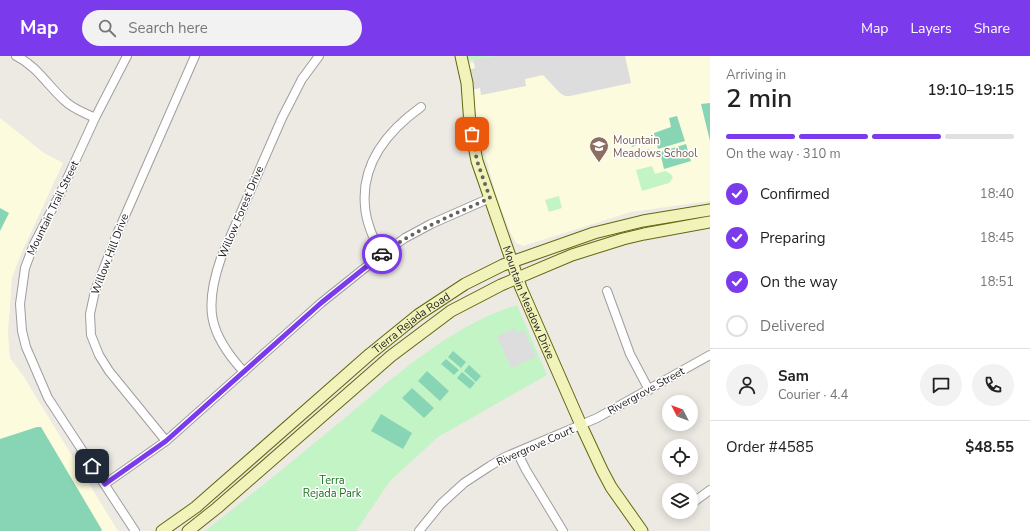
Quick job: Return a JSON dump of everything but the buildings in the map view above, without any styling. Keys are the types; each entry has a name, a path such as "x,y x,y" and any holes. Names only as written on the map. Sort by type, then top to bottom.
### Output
{"main road":[{"name":"Mountain Meadow Drive","path":"461,56 467,83 472,134 477,161 517,278 581,425 611,487 642,531"},
{"name":"Tierra Rejada Road","path":"162,531 196,507 370,354 418,315 465,284 512,261 561,243 619,226 660,217 710,210"},
{"name":"Tierra Rejada Road","path":"188,531 217,508 391,356 451,311 500,285 566,257 623,239 662,230 710,222"}],"street":[{"path":"16,56 38,71 66,102 74,108 95,118"},
{"name":"Mountain Trail Street","path":"126,56 30,253 22,281 20,309 22,331 26,346 48,398 135,531"},
{"name":"Willow Hill Drive","path":"166,441 109,371 99,355 92,335 90,314 97,285 117,234 195,56"},
{"name":"Willow Forest Drive","path":"244,372 227,352 219,339 212,322 210,303 215,275 220,258 282,118 302,79 319,56"},
{"path":"381,255 372,235 365,206 367,176 378,151 389,135 406,118 421,107"},
{"path":"105,484 166,441 321,303 381,255 406,238 431,224 490,198"},
{"path":"607,291 630,354 649,390"},
{"name":"Rivergrove Street","path":"581,425 649,390 710,355"},
{"name":"Rivergrove Court","path":"419,531 441,504 464,483 495,463 517,452 581,425"},
{"path":"517,452 526,470 563,531"},
{"path":"698,499 710,490"}],"shaded area":[{"path":"493,56 625,56 631,83 565,96 560,93 543,75 525,79 526,86 481,95 480,88 472,90 468,70 475,68 473,60"},
{"name":"Mountain Meadows School","path":"504,56 710,56 710,201 631,212 523,246 516,243 497,198 478,129 467,64"},
{"path":"0,118 44,153 63,163 21,254 12,278 8,333 10,358 24,377 118,531 0,531"},
{"path":"515,328 517,333 524,330 536,357 511,368 497,336"}],"green space":[{"path":"461,56 492,56 463,62"},
{"path":"710,103 710,141 701,104"},
{"path":"677,116 685,141 658,149 654,133 671,127 669,118"},
{"path":"645,136 646,142 632,147 630,141"},
{"path":"686,144 691,161 664,169 660,152"},
{"path":"649,149 651,155 636,159 634,153"},
{"path":"652,166 655,174 665,171 671,174 673,178 669,183 642,191 636,170"},
{"path":"559,196 562,208 549,212 545,200"},
{"path":"0,208 9,213 0,231"},
{"name":"Terra Rejada Park","path":"517,305 547,375 438,437 390,481 356,531 205,531 289,464 401,371 423,355 468,326 492,314"},
{"path":"453,351 466,362 461,368 448,357"},
{"path":"446,359 459,370 454,375 441,364"},
{"path":"469,365 481,376 476,382 464,371"},
{"path":"427,371 449,391 440,401 418,381"},
{"path":"462,372 475,383 470,389 457,378"},
{"path":"412,388 434,408 424,418 402,398"},
{"path":"381,414 412,433 403,449 371,431"},
{"path":"41,427 102,530 101,531 0,531 0,439"}],"way so far":[{"path":"382,254 394,245 431,224 490,198 477,161 472,134"}],"place":[{"name":"Mountain Meadows School","path":"599,163"}],"route":[{"path":"92,466 105,484 153,451 257,361 321,303 382,254"}]}
